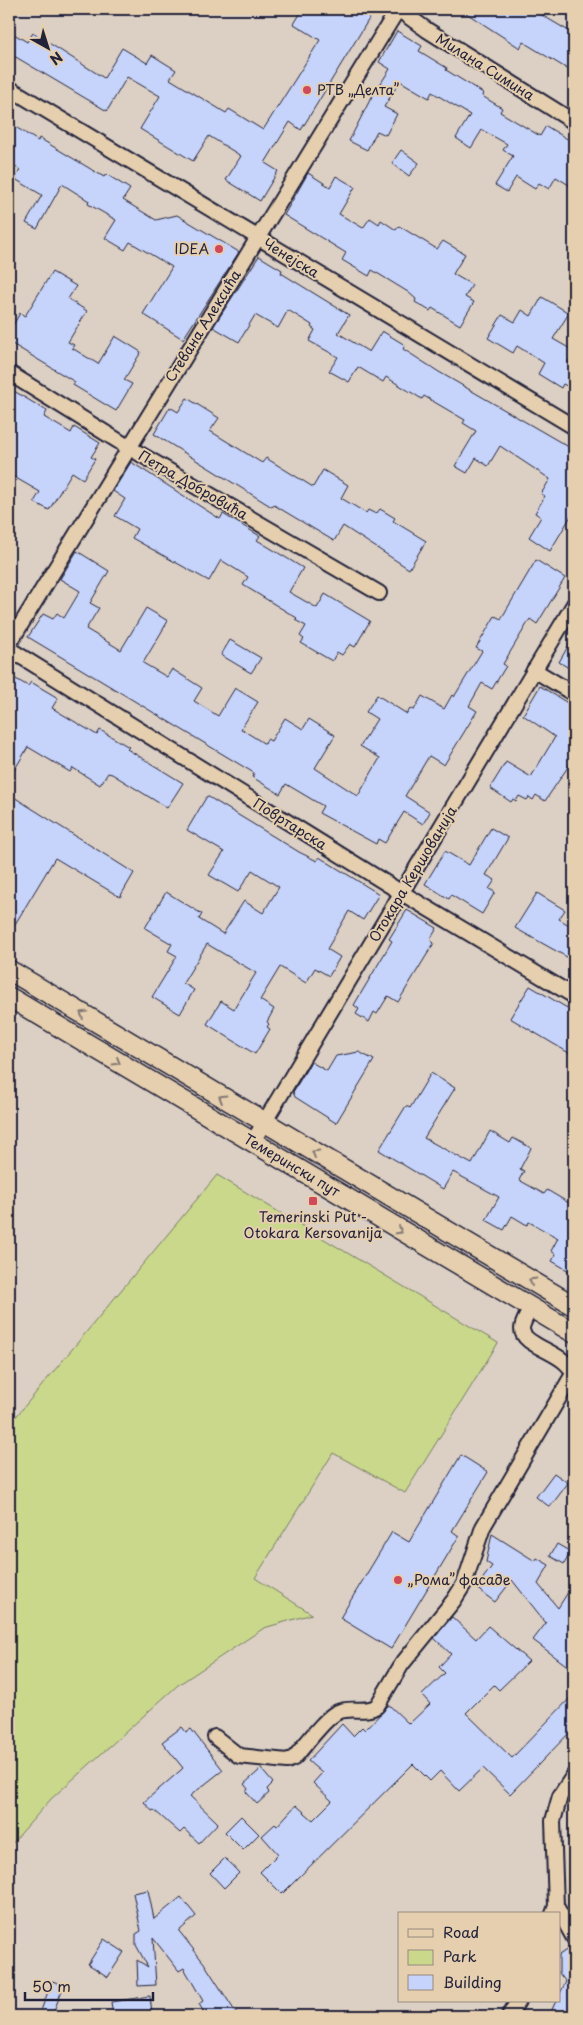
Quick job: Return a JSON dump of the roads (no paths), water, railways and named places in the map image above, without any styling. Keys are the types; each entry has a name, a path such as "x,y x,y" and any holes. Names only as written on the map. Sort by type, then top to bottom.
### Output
{"main road":[{"name":"Темерински пут","path":"9,970 574,1306"},
{"name":"Темерински пут","path":"9,997 574,1333"}],"street":[{"name":"Милана Симина","path":"398,9 427,30 574,122"},
{"name":"Стевана Алексића","path":"9,644 398,9"},
{"name":"Ченејска","path":"9,88 574,428"},
{"name":"Петра Добровића","path":"9,373 128,447 379,593"},
{"name":"Отокара Кершованија","path":"252,1143 574,604"},
{"name":"Повртарска","path":"9,648 402,893 574,996"},
{"path":"534,670 574,694"},
{"path":"215,1737 239,1756 287,1761 294,1758 333,1715 348,1709 370,1710 377,1706 402,1664 454,1600 464,1584 483,1527 572,1374 570,1366 565,1360 524,1335 522,1328 531,1307"},
{"path":"554,1910 553,1821 560,1796 574,1775"},
{"path":"560,1918 574,1938"},
{"path":"509,2016 517,2002"}],"place":[{"name":"РТВ „Делта”","path":"307,90"},
{"name":"IDEA","path":"219,249"},
{"name":"Temerinski Put - Otokara Kersovanija","path":"313,1201"},
{"name":"„Рома” фасаде","path":"398,1580"}]}
